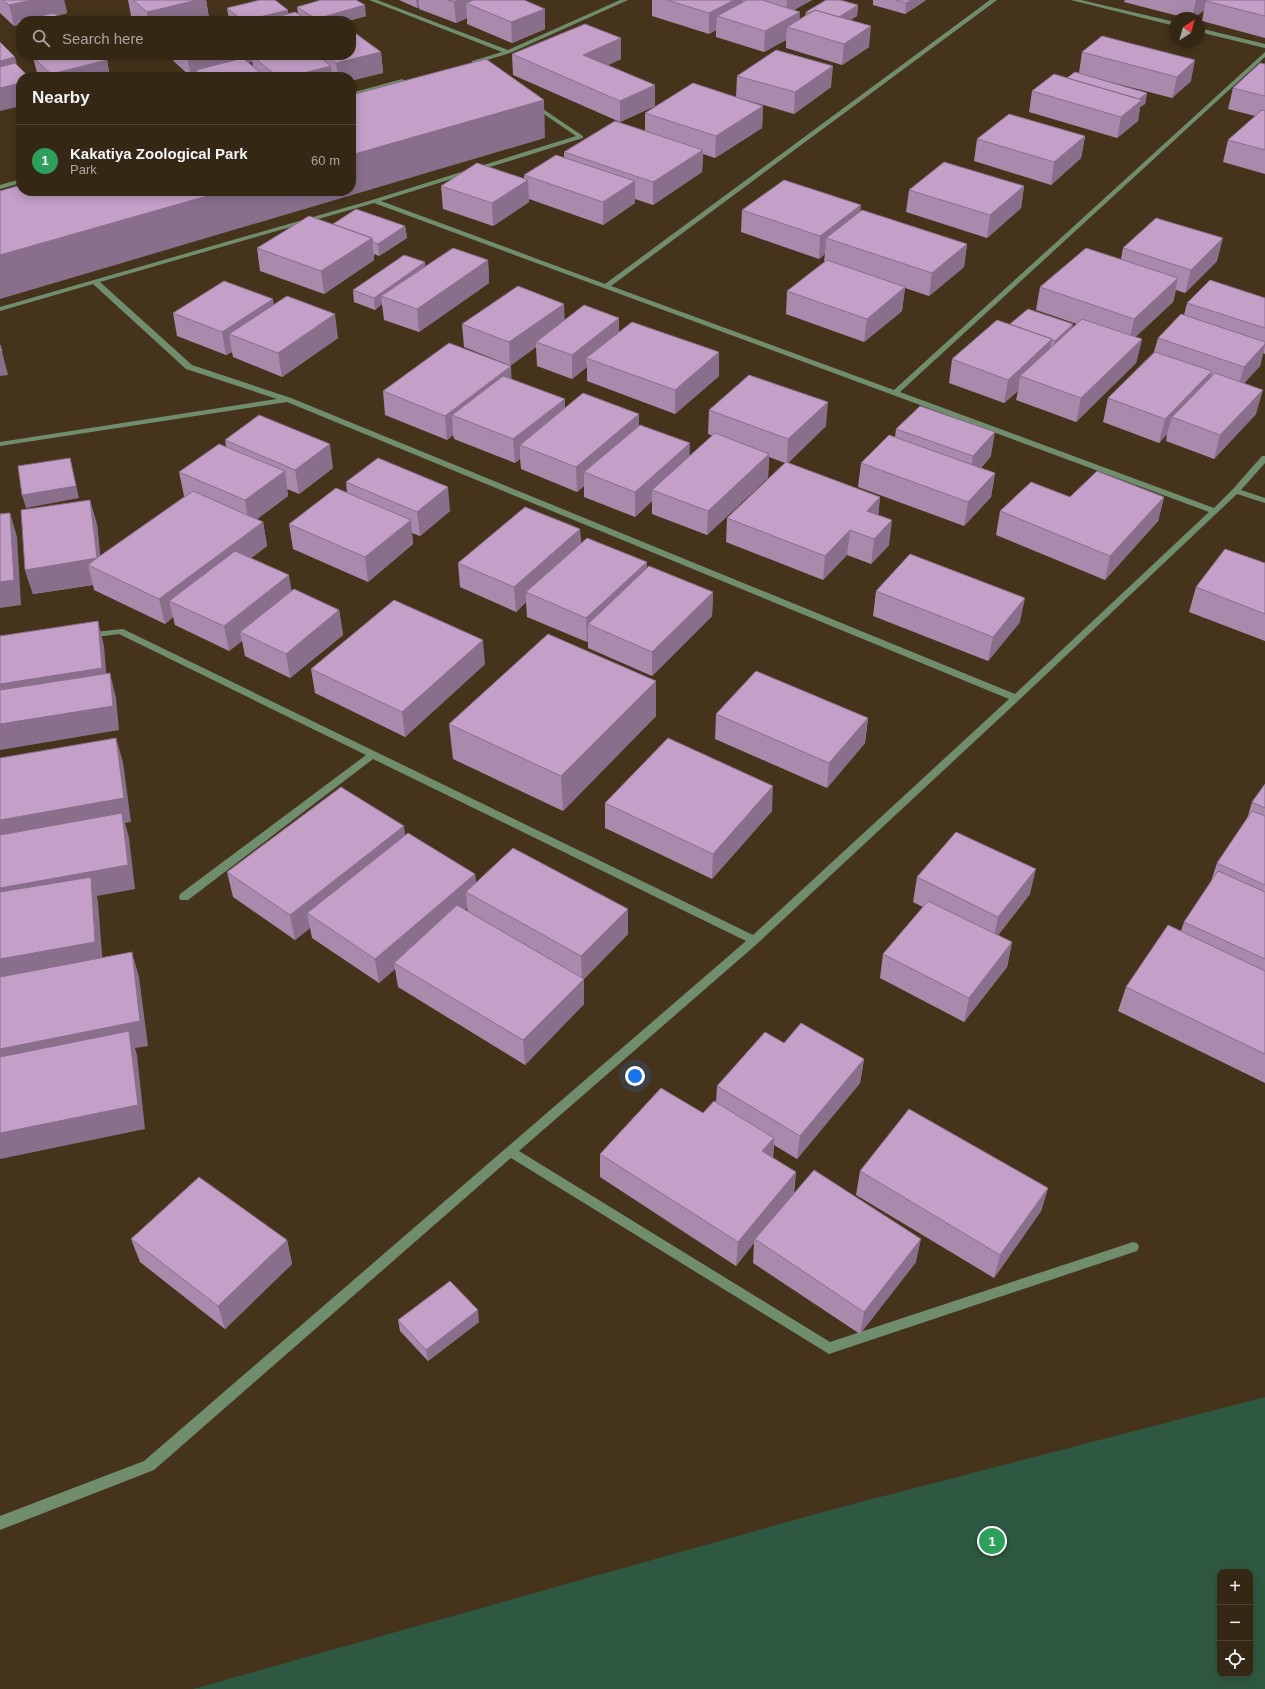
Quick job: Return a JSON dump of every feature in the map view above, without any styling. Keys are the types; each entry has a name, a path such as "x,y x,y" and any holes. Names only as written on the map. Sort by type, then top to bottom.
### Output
{"street":[{"path":"372,0 508,52"},
{"path":"465,65 508,52 625,0"},
{"path":"606,286 994,0"},
{"path":"1074,0 1169,23"},
{"path":"1205,31 1265,46"},
{"path":"895,392 1265,54"},
{"path":"473,63 479,67"},
{"path":"356,94 412,79"},
{"path":"0,309 374,201 581,137 530,102"},
{"path":"0,187 16,182"},
{"path":"374,201 1215,511"},
{"path":"95,282 189,367 288,400 1016,698"},
{"path":"0,444 288,400"},
{"path":"0,1523 149,1466 754,940 1016,698 1215,511 1236,491 1265,458"},
{"path":"1236,491 1265,501"},
{"path":"75,637 120,631 754,940"},
{"path":"184,897 373,754"},
{"path":"510,1152 829,1348 1133,1247"}],"green space":[{"path":"1265,1397 1265,1689 193,1689 830,1510"}],"building":[{"path":"3,0 32,0 9,5"},
{"path":"133,0 197,0 147,12"},
{"path":"260,0 275,0 288,10 263,16 237,16 227,8"},
{"path":"321,0 356,0 365,5 326,16 311,16 297,7"},
{"path":"448,0 460,0 454,2"},
{"path":"474,0 524,0 545,9 511,22 466,3"},
{"path":"667,0 734,0 709,13"},
{"path":"747,0 762,0 800,12 765,31 717,16"},
{"path":"826,0 840,0 858,5 839,17 815,10 809,13 806,12"},
{"path":"895,0 911,0 906,3"},
{"path":"1265,0 1265,16 1206,1"},
{"path":"815,10 871,26 844,44 787,27"},
{"path":"295,12 302,16 280,16"},
{"path":"54,13 57,16 40,16"},
{"path":"585,24 621,38 583,55 655,85 620,101 512,54"},
{"path":"356,34 381,52 356,58"},
{"path":"1102,36 1195,60 1177,77 1082,52"},
{"path":"0,42 15,57 0,61"},
{"path":"776,50 833,66 795,92 737,76"},
{"path":"486,59 544,100 356,154 356,94"},
{"path":"36,60 107,60 59,72 49,72"},
{"path":"235,60 245,60 259,72 198,72 196,70"},
{"path":"257,60 323,60 331,66 308,72 272,72"},
{"path":"332,60 348,60 336,63"},
{"path":"15,63 24,72 16,72 16,84 0,88 0,67"},
{"path":"1260,63 1265,64 1265,96 1233,88"},
{"path":"1075,72 1147,93 1139,99 1067,78"},
{"path":"1054,74 1142,100 1121,117 1032,91"},
{"path":"693,83 763,106 716,136 645,113"},
{"path":"1262,110 1265,111 1265,150 1228,140"},
{"path":"1009,114 1085,136 1054,162 977,139"},
{"path":"615,121 703,150 653,182 564,152"},
{"path":"556,155 635,181 603,202 524,175"},
{"path":"944,162 1024,186 990,215 909,190"},
{"path":"477,163 528,180 492,203 441,186"},
{"path":"784,180 861,205 820,236 742,210"},
{"path":"16,186 16,196 207,196 0,255 0,191"},
{"path":"356,209 405,226 378,244 373,242 372,238 333,224"},
{"path":"862,210 967,244 932,273 826,238"},
{"path":"309,216 372,238 321,271 257,248"},
{"path":"1156,218 1223,238 1191,270 1123,248"},
{"path":"453,248 488,260 417,309 381,296"},
{"path":"1086,248 1178,278 1134,319 1040,287"},
{"path":"404,255 425,262 374,298 353,290"},
{"path":"827,260 905,287 867,319 787,291"},
{"path":"1210,280 1265,298 1265,328 1187,303"},
{"path":"224,281 273,299 222,332 173,313"},
{"path":"518,286 564,304 509,342 462,324"},
{"path":"287,296 335,314 278,353 229,334"},
{"path":"584,305 619,318 572,355 536,342"},
{"path":"1028,309 1073,324 1055,341 1010,324"},
{"path":"1181,314 1265,342 1265,344 1244,367 1158,338"},
{"path":"1082,319 1142,339 1081,398 1020,376"},
{"path":"997,320 1052,339 1008,380 952,359"},
{"path":"632,322 719,352 675,390 586,358"},
{"path":"449,343 511,366 445,416 383,391"},
{"path":"1155,352 1212,371 1165,419 1108,398"},
{"path":"1215,373 1263,390 1220,435 1172,417"},
{"path":"749,375 828,402 788,439 709,410"},
{"path":"503,376 565,399 513,439 452,415"},
{"path":"583,393 639,414 576,467 520,445"},
{"path":"920,406 995,432 973,456 896,429"},
{"path":"259,415 330,444 295,470 225,440"},
{"path":"640,425 690,443 635,492 584,472"},
{"path":"715,433 769,454 708,511 652,490"},
{"path":"889,435 995,473 968,502 861,463"},
{"path":"219,444 285,471 245,500 179,472"},
{"path":"70,458 76,486 22,495 18,466"},
{"path":"378,458 448,487 417,512 346,482"},
{"path":"786,462 880,497 867,511 892,520 874,539 850,530 825,556 727,518"},
{"path":"1097,471 1164,497 1110,556 1000,511 1031,482 1070,497"},
{"path":"336,488 411,520 365,557 289,524"},
{"path":"193,491 263,522 159,599 88,565"},
{"path":"90,500 97,558 25,570 21,510"},
{"path":"525,507 580,529 514,587 458,563"},
{"path":"10,513 14,580 0,582 0,514"},
{"path":"587,538 647,562 586,618 526,592"},
{"path":"1225,549 1265,563 1265,614 1196,587"},
{"path":"235,551 289,575 224,626 169,601"},
{"path":"910,554 1025,598 993,637 876,591"},
{"path":"649,566 713,592 652,652 588,624"},
{"path":"294,589 339,610 286,654 240,632"},
{"path":"394,600 483,640 402,712 311,669"},
{"path":"98,621 102,668 0,684 0,636"},
{"path":"548,634 656,681 561,776 449,724"},
{"path":"756,671 868,718 829,763 716,714"},
{"path":"110,673 113,706 0,724 0,690"},
{"path":"116,738 124,798 0,820 0,758"},
{"path":"668,738 773,786 713,854 605,803"},
{"path":"1265,784 1265,808 1252,802"},
{"path":"341,787 404,826 290,915 227,872"},
{"path":"1252,811 1265,816 1265,885 1217,863"},
{"path":"122,813 128,865 0,888 0,835"},
{"path":"956,832 1036,869 998,917 917,877"},
{"path":"408,833 475,874 375,959 307,913"},
{"path":"513,848 628,909 581,956 466,892"},
{"path":"1218,871 1265,892 1265,959 1184,922"},
{"path":"91,877 95,942 0,959 0,892"},
{"path":"928,901 1012,942 969,998 883,954"},
{"path":"457,905 584,979 523,1040 394,963"},
{"path":"1168,925 1265,971 1265,1054 1126,987"},
{"path":"132,952 140,1021 0,1049 0,977"},
{"path":"801,1023 864,1059 800,1136 717,1086 765,1032 784,1043"},
{"path":"129,1031 138,1105 0,1133 0,1057"},
{"path":"661,1088 703,1113 714,1101 774,1138 762,1151 796,1172 738,1242 600,1154"},
{"path":"909,1109 1048,1188 1000,1255 860,1171"},
{"path":"814,1170 921,1239 864,1312 755,1239"},
{"path":"199,1177 287,1240 218,1306 131,1239"},
{"path":"450,1281 478,1310 426,1350 398,1320"}],"place":[{"name":"Kakatiya Zoological Park","path":"992,1541"}]}
